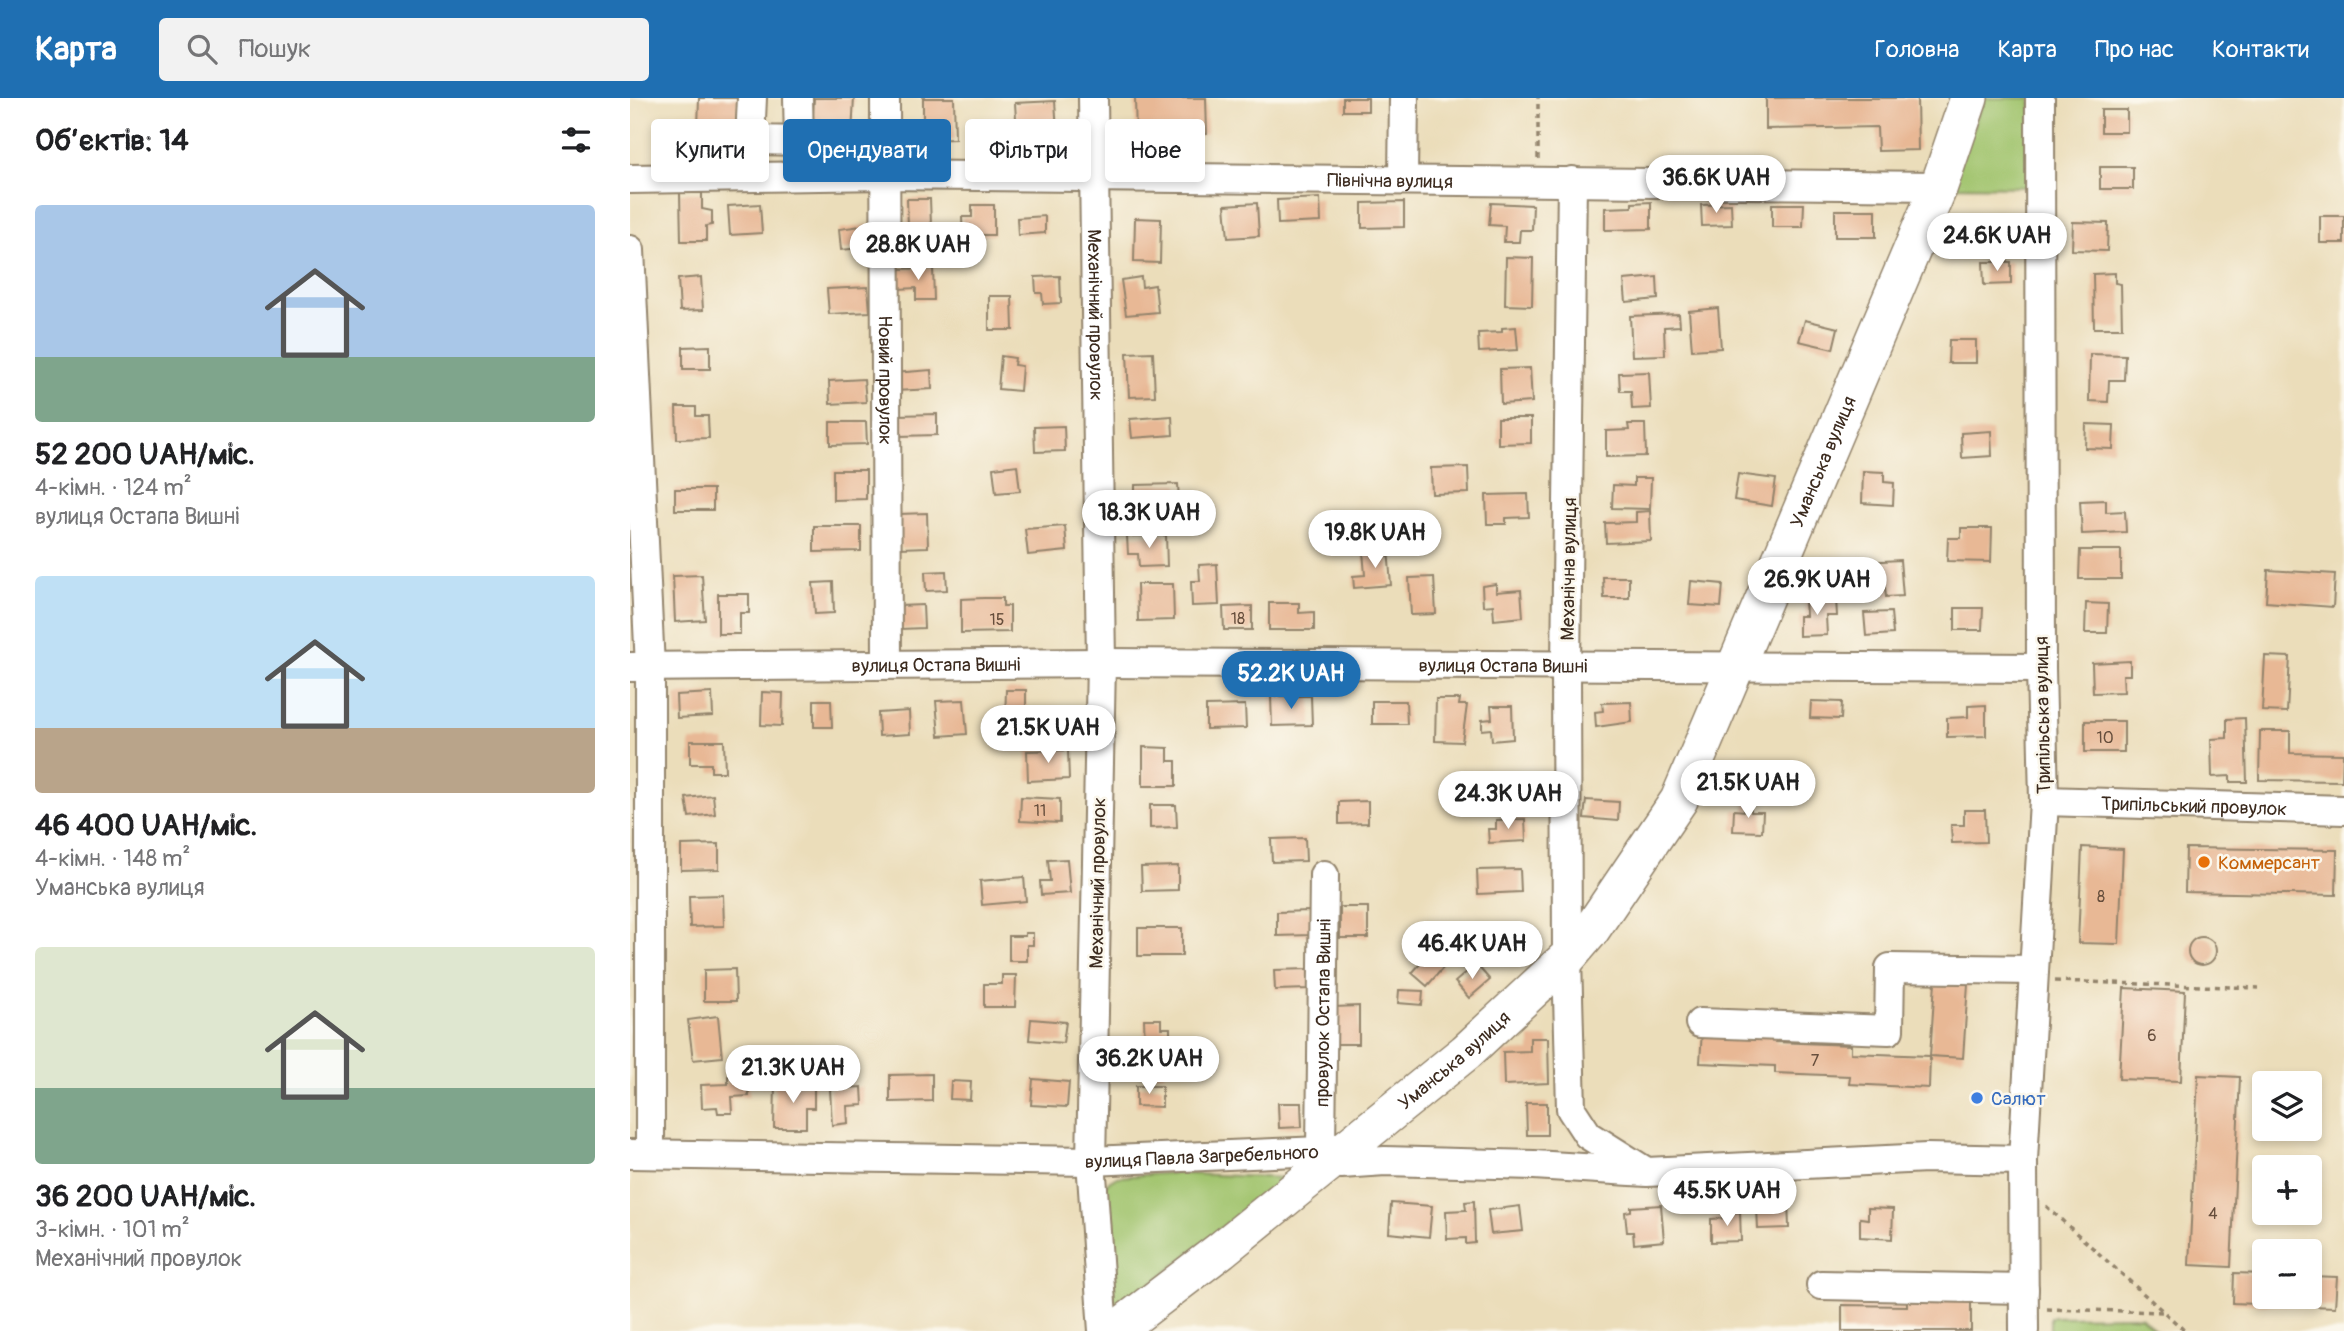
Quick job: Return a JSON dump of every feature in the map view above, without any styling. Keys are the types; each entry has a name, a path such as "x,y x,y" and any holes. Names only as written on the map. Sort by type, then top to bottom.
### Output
{"main road":[{"name":"Уманська вулиця","path":"1115,1331 1327,1155 1466,1052 1567,958 1591,930 1679,800 1939,186 1969,98"}],"street":[{"path":"752,98 750,140 783,141"},
{"path":"798,98 798,119"},
{"name":"Новий провулок","path":"885,98 885,119"},
{"name":"Механічний провулок","path":"1093,98 1101,663 1091,1161 1103,1331"},
{"path":"1403,178 1404,98"},
{"name":"Трипільська вулиця","path":"2024,1310 2024,1173 2041,976 2044,802 2041,668 2040,98"},
{"name":"Північна вулиця","path":"630,179 783,176"},
{"name":"Північна вулиця","path":"951,176 1403,178 1939,186"},
{"name":"Механічна вулиця","path":"1572,181 1566,666 1567,958 1571,1109 1588,1135 1647,1172"},
{"name":"Новий провулок","path":"886,182 887,663"},
{"path":"630,250 640,667 640,1154"},
{"name":"вулиця Остапа Вишні","path":"640,667 1101,663 2041,668"},
{"name":"Трипільський провулок","path":"2044,802 2344,810"},
{"name":"провулок Остапа Вишні","path":"1324,875 1327,1155"},
{"path":"1700,1023 1889,1030 1891,968 2041,976"},
{"name":"вулиця Павла Загребельного","path":"640,1154 1091,1161 1327,1155 1341,1164 1385,1161 1534,1165 1647,1172 1927,1158 2024,1173"},
{"path":"1821,1285 2024,1310"}],"path":[{"path":"1538,98 1538,180"},
{"path":"2041,976 2259,988"},
{"path":"2024,1173 2185,1331"},
{"path":"2024,1310 2164,1312"}],"green space":[{"path":"1984,98 2031,98 2034,187 1950,186"},
{"path":"1169,1173 1283,1178 1113,1315 1104,1185 1117,1177"},
{"path":"2141,1316 2156,1331 2050,1331 2050,1317"}],"building":[{"path":"699,98 738,98 737,119 698,119"},
{"path":"814,98 854,98 853,119 813,119"},
{"path":"923,98 954,98 955,139 951,139 951,119 923,119"},
{"path":"1135,98 1206,98 1207,134 1205,119 1136,119"},
{"path":"1343,98 1368,98 1368,111 1343,111"},
{"path":"1766,98 1917,98 1918,150 1878,151 1877,127 1766,129"},
{"path":"1055,101 1056,119 1016,119 1015,103"},
{"path":"2101,110 2127,110 2127,132 2101,132"},
{"path":"2100,167 2133,167 2133,189 2100,189"},
{"path":"680,193 702,193 702,209 712,211 712,225 706,226 706,241 681,241"},
{"path":"1320,198 1321,222 1278,224 1277,200"},
{"path":"907,199 930,199 931,225 908,226"},
{"path":"1404,202 1404,227 1362,228 1362,203"},
{"path":"1651,202 1651,229 1605,230 1605,208 1632,207 1632,203"},
{"path":"1257,203 1259,236 1228,238 1225,205"},
{"path":"1491,203 1533,205 1532,230 1520,230 1519,242 1504,242 1505,226 1489,225"},
{"path":"760,204 762,233 730,235 728,206"},
{"path":"1731,204 1732,225 1702,226 1701,205"},
{"path":"1772,204 1804,204 1803,227 1772,227"},
{"path":"972,205 994,205 994,235 976,235 977,241 963,241 962,217 972,217"},
{"path":"1835,210 1876,210 1876,237 1835,237"},
{"path":"1045,216 1045,233 1018,235 1017,218"},
{"path":"2320,216 2344,216 2344,243 2320,243"},
{"path":"1135,218 1161,219 1160,263 1134,262"},
{"path":"2073,222 2108,223 2107,251 2072,250"},
{"path":"869,225 871,247 841,250 839,229"},
{"path":"1506,257 1533,258 1532,306 1505,305"},
{"path":"1983,262 2011,262 2011,284 1984,285"},
{"path":"933,268 934,300 916,300 916,288 898,289 897,269"},
{"path":"2115,273 2115,283 2121,284 2122,328 2094,328 2093,274"},
{"path":"1060,276 1061,303 1043,304 1042,293 1036,293 1035,277"},
{"path":"701,277 703,310 680,311 678,279"},
{"path":"1141,277 1142,287 1155,285 1158,312 1126,315 1121,280"},
{"path":"1657,277 1658,299 1626,302 1624,280"},
{"path":"868,287 870,312 829,314 827,289"},
{"path":"989,296 1012,296 1013,330 989,330"},
{"path":"1718,308 1721,348 1692,350 1689,311"},
{"path":"1679,314 1680,326 1664,327 1665,355 1632,356 1630,316"},
{"path":"1805,320 1838,328 1833,349 1799,341"},
{"path":"1516,327 1518,350 1479,352 1478,333 1502,332 1502,328"},
{"path":"1949,340 1976,340 1976,363 1948,363"},
{"path":"710,346 710,369 683,369 683,347"},
{"path":"1153,352 1155,396 1129,397 1127,353"},
{"path":"2090,354 2125,355 2124,380 2109,380 2108,402 2089,401"},
{"path":"1001,356 1015,358 1014,365 1022,366 1020,391 998,389"},
{"path":"1530,368 1532,402 1501,404 1500,369"},
{"path":"931,370 932,389 895,391 894,373"},
{"path":"1649,372 1651,408 1632,409 1631,391 1620,391 1619,373"},
{"path":"864,379 866,402 830,404 829,381"},
{"path":"676,407 696,407 696,416 708,416 709,438 677,439"},
{"path":"937,414 937,435 899,436 898,415"},
{"path":"1172,416 1173,435 1132,438 1130,419"},
{"path":"1498,418 1531,418 1531,443 1498,444"},
{"path":"830,422 866,422 867,444 830,445"},
{"path":"1628,424 1645,424 1646,456 1606,457 1606,431 1629,430"},
{"path":"2086,424 2114,425 2113,449 2085,448"},
{"path":"1064,426 1065,451 1035,452 1034,427"},
{"path":"1991,431 1992,456 1962,458 1961,433"},
{"path":"1017,465 1020,491 996,493 993,468"},
{"path":"1468,467 1469,493 1432,494 1431,468"},
{"path":"833,470 866,470 866,499 833,500"},
{"path":"1863,471 1884,472 1884,482 1894,483 1893,505 1862,503"},
{"path":"1738,474 1776,479 1772,506 1734,500"},
{"path":"1634,478 1651,478 1650,509 1612,508 1613,485 1634,486"},
{"path":"1178,484 1179,500 1164,501 1164,506 1158,506 1158,518 1135,518 1135,485"},
{"path":"675,489 713,489 713,510 675,510"},
{"path":"1528,494 1529,517 1506,518 1506,524 1487,524 1486,495"},
{"path":"2106,500 2106,512 2125,511 2126,532 2082,534 2080,501"},
{"path":"1650,511 1651,541 1606,543 1605,523 1636,522 1636,512"},
{"path":"927,513 928,547 900,548 899,514"},
{"path":"814,526 861,526 861,551 814,552"},
{"path":"1065,526 1067,551 1028,555 1025,529"},
{"path":"1961,528 1992,528 1991,562 1947,561 1948,538 1961,538"},
{"path":"1166,535 1167,566 1139,567 1138,554 1128,554 1127,536"},
{"path":"1388,549 1391,585 1354,588 1353,576 1365,575 1363,551"},
{"path":"2080,550 2121,550 2121,579 2079,579"},
{"path":"1900,560 1903,596 1886,597 1884,578 1866,579 1865,562"},
{"path":"1217,564 1219,605 1192,606 1191,581 1200,581 1199,565"},
{"path":"2268,570 2335,574 2333,607 2266,602"},
{"path":"946,571 947,590 926,591 925,572"},
{"path":"702,575 705,620 675,622 673,576"},
{"path":"1434,577 1436,614 1411,615 1409,578"},
{"path":"1603,577 1629,577 1629,598 1604,598"},
{"path":"1691,581 1723,584 1721,607 1689,605"},
{"path":"833,582 834,613 815,614 813,583"},
{"path":"1137,584 1173,584 1174,620 1138,621"},
{"path":"1496,584 1496,592 1521,590 1523,617 1494,620 1493,605 1483,606 1482,586"},
{"path":"718,594 749,594 749,613 740,613 740,634 718,634"},
{"path":"1003,598 1003,606 1010,606 1010,632 961,633 961,599"},
{"path":"1836,599 1837,616 1826,616 1827,635 1799,636 1799,616 1806,616 1805,600"},
{"path":"1269,603 1299,603 1299,613 1314,612 1314,630 1269,630"},
{"path":"2086,603 2108,604 2107,633 2085,633"},
{"path":"923,605 924,628 900,629 899,606"},
{"path":"1252,606 1252,630 1224,630 1223,607"},
{"path":"1955,608 1983,608 1982,630 1955,630"},
{"path":"1891,612 1893,634 1866,636 1864,613"},
{"path":"2265,656 2290,657 2287,712 2262,711"},
{"path":"2130,661 2130,675 2123,675 2124,692 2093,693 2092,663"},
{"path":"1006,690 1026,690 1026,722 1005,722"},
{"path":"762,692 783,693 782,726 761,725"},
{"path":"712,693 713,716 677,718 676,695"},
{"path":"1271,696 1311,696 1312,725 1272,726"},
{"path":"1436,699 1460,699 1459,705 1467,705 1462,742 1435,741"},
{"path":"814,700 831,700 832,727 814,727"},
{"path":"964,700 967,734 939,736 936,701"},
{"path":"1372,701 1406,701 1407,724 1372,724"},
{"path":"1811,701 1842,702 1841,719 1810,718"},
{"path":"1631,702 1632,722 1596,727 1595,712 1603,711 1602,703"},
{"path":"1245,705 1246,728 1206,729 1206,706"},
{"path":"1986,705 1986,736 1947,737 1947,718 1968,717 1968,706"},
{"path":"1491,706 1512,706 1513,739 1492,741 1491,729 1482,730 1482,720 1492,719"},
{"path":"909,711 910,734 879,736 878,713"},
{"path":"2245,718 2247,782 2230,782 2230,776 2212,777 2211,739 2227,738 2227,719"},
{"path":"2085,721 2124,721 2124,752 2085,752"},
{"path":"2260,731 2290,731 2290,753 2343,754 2342,781 2259,780"},
{"path":"690,741 724,741 725,772 711,772 711,764 690,764"},
{"path":"1143,747 1168,748 1168,761 1176,761 1176,786 1143,786"},
{"path":"1068,750 1069,779 1028,781 1027,751"},
{"path":"713,795 715,814 689,817 686,798"},
{"path":"1021,797 1060,799 1060,823 1020,821"},
{"path":"1586,800 1619,802 1618,821 1584,818"},
{"path":"1368,801 1368,823 1339,824 1339,802"},
{"path":"1745,803 1751,803 1751,812 1763,812 1762,832 1733,831 1734,810 1745,811"},
{"path":"1150,805 1176,805 1177,827 1150,828"},
{"path":"1964,810 1985,810 1986,842 1952,843 1951,825 1964,825"},
{"path":"1525,819 1526,841 1489,843 1488,829 1496,829 1496,820"},
{"path":"1305,838 1306,861 1272,862 1271,839"},
{"path":"719,844 719,869 681,870 681,845"},
{"path":"2082,847 2123,849 2119,944 2078,943"},
{"path":"2186,848 2337,850 2336,895 2185,892"},
{"path":"1067,859 1070,893 1041,895 1040,881 1050,881 1048,860"},
{"path":"1178,866 1178,890 1142,891 1141,867"},
{"path":"1520,869 1521,892 1478,894 1477,870"},
{"path":"1024,877 1026,901 982,905 980,881"},
{"path":"723,895 724,926 690,927 689,896"},
{"path":"1340,907 1368,907 1368,938 1340,938"},
{"path":"1310,911 1311,935 1277,936 1277,912"},
{"path":"1138,928 1182,928 1182,956 1138,956"},
{"path":"1025,933 1033,933 1033,945 1027,945 1027,961 1009,961 1009,936 1025,936"},
{"path":"2202,937 2212,941 2216,951 2212,961 2202,965 2192,961 2188,951 2192,941"},
{"path":"1428,955 1443,968 1427,986 1412,973"},
{"path":"1476,964 1490,980 1469,998 1455,982"},
{"path":"735,969 736,1001 704,1001 704,970"},
{"path":"1310,969 1310,989 1275,990 1274,970"},
{"path":"1002,975 1016,975 1015,1007 984,1007 984,984 1002,984"},
{"path":"1935,982 1968,984 1963,1058 1930,1056"},
{"path":"2124,988 2185,991 2181,1081 2119,1079"},
{"path":"1399,990 1423,991 1422,1005 1398,1003"},
{"path":"1359,1006 1359,1044 1334,1044 1334,1007"},
{"path":"718,1016 722,1057 693,1060 688,1020"},
{"path":"1031,1019 1066,1022 1063,1043 1029,1040"},
{"path":"1144,1019 1161,1019 1161,1028 1170,1028 1170,1045 1145,1046"},
{"path":"1702,1030 1777,1033 1776,1042 1851,1045 1851,1053 1930,1056 1929,1088 1849,1084 1850,1076 1775,1073 1775,1066 1700,1063"},
{"path":"1530,1038 1548,1038 1549,1083 1504,1085 1503,1052 1530,1051"},
{"path":"1143,1053 1164,1053 1164,1074 1135,1074 1135,1056 1143,1056"},
{"path":"932,1074 932,1101 890,1102 890,1075"},
{"path":"748,1075 749,1096 731,1097 732,1113 718,1113 717,1107 702,1108 701,1085 728,1084 728,1076"},
{"path":"2198,1075 2240,1077 2231,1267 2189,1265"},
{"path":"1033,1079 1069,1082 1067,1107 1031,1105"},
{"path":"951,1081 971,1082 970,1100 950,1099"},
{"path":"775,1085 814,1085 814,1108 806,1108 806,1128 774,1128"},
{"path":"1136,1086 1162,1086 1162,1107 1136,1106"},
{"path":"862,1087 863,1105 847,1106 848,1123 832,1125 830,1089"},
{"path":"1278,1103 1301,1103 1302,1127 1279,1128"},
{"path":"1526,1103 1547,1103 1547,1135 1527,1135"},
{"path":"1788,1200 1789,1228 1758,1229 1757,1207 1765,1207 1765,1201"},
{"path":"1474,1201 1475,1243 1466,1244 1466,1238 1447,1239 1446,1211 1466,1210 1465,1202"},
{"path":"1391,1203 1432,1206 1429,1237 1389,1233"},
{"path":"1661,1205 1664,1241 1634,1244 1633,1232 1627,1232 1625,1212 1631,1211 1631,1207"},
{"path":"1520,1206 1523,1231 1491,1234 1488,1210"},
{"path":"1868,1208 1893,1209 1892,1239 1860,1237 1860,1218 1868,1219"},
{"path":"1740,1212 1741,1241 1711,1242 1711,1219 1726,1218 1725,1213"},
{"path":"2234,1273 2252,1274 2252,1304 2233,1303"},
{"path":"2322,1276 2337,1277 2335,1307 2322,1306"},
{"path":"1907,1297 1971,1298 1971,1331 1842,1331 1842,1305 1907,1306"}],"place":[{"name":"Коммерсант","path":"2204,862"},
{"name":"Салют","path":"1977,1098"}]}
